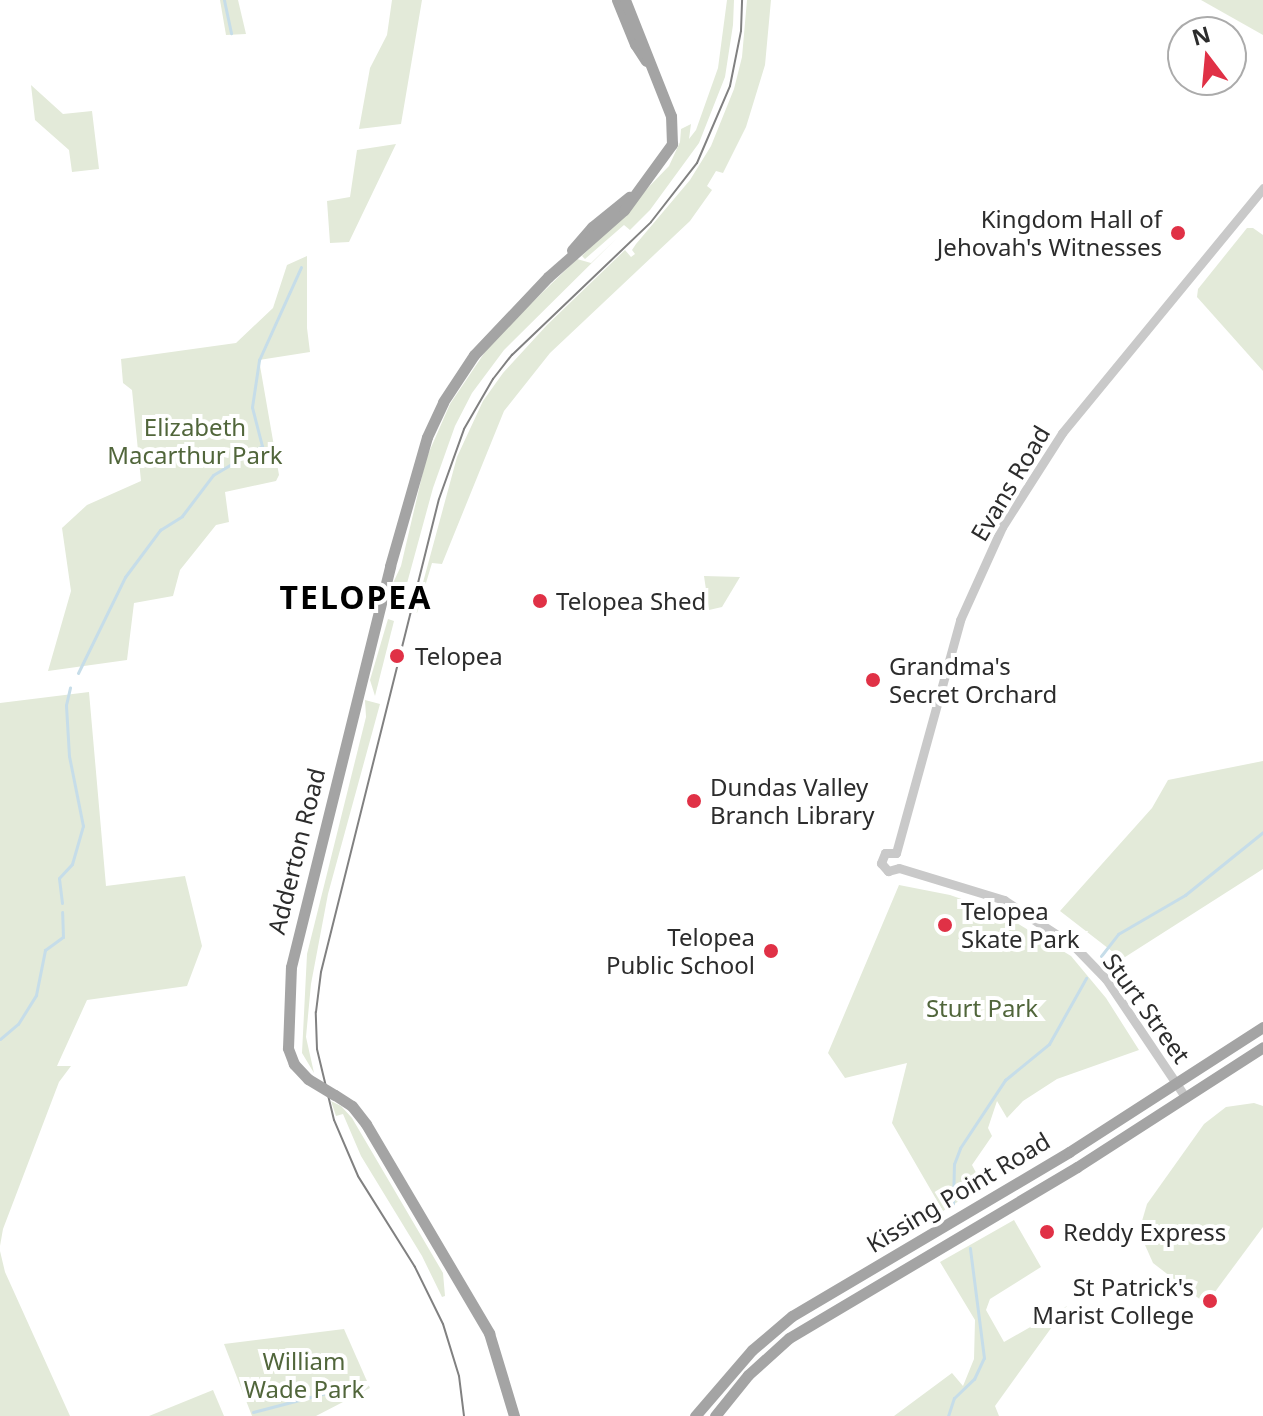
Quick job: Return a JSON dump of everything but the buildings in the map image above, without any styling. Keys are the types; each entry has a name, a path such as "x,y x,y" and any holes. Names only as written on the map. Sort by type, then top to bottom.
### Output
{"main road":[{"name":"Adderton Road","path":"617,0 635,44 651,68"},
{"name":"Adderton Road","path":"514,1416 489,1333 366,1124 352,1106 308,1079 294,1064 288,1048 287,996 291,967 416,469 427,437 459,376 492,333 548,277 590,244 607,224 622,213 663,158 674,135 671,116 625,0"},
{"name":"Kissing Point Road","path":"695,1416 752,1350 792,1316 1047,1165 1263,1027"},
{"name":"Kissing Point Road","path":"715,1416 748,1375 789,1338 1077,1167 1263,1047"}],"street":[{"name":"Evans Road","path":"896,853 960,620 1002,527 1062,433 1263,188"},
{"path":"885,853 896,853 900,860 899,868 888,871 881,863 885,853"},
{"name":"Sturt Street","path":"899,868 1004,900 1066,940 1106,979 1186,1098"}],"green space":[{"path":"220,0 238,0 246,34 226,35"},
{"path":"392,0 422,0 401,124 359,129 370,68 387,35"},
{"path":"727,0 734,0 725,77 699,143 650,210 630,230 624,225 585,259 582,256 669,166 680,142 681,129 691,124 689,139 696,130 718,68"},
{"path":"747,0 771,0 765,65 746,127 723,173 716,171 707,186 712,190 690,221 550,353 504,411 442,564 432,563 415,612 457,457 483,401 503,373 547,325 625,250 631,257 635,254 632,250 636,244 690,180 711,146 734,89 742,57"},
{"path":"1201,0 1263,0 1263,35 1247,26 1247,16 1229,16"},
{"path":"31,85 63,114 92,111 99,169 72,172 69,150 35,120"},
{"path":"396,144 349,242 330,243 327,201 350,197 357,150"},
{"path":"1247,228 1253,228 1263,235 1263,371 1197,297 1198,289"},
{"path":"617,238 504,350 472,393 455,426 433,488 400,609 401,586 396,585 389,600 393,583 401,566 426,459 450,404 487,349 515,319 577,259 591,263"},
{"name":"Elizabeth Macarthur Park","path":"307,256 310,352 259,360 279,475 276,481 225,492 229,522 216,525 180,570 173,596 134,603 127,660 48,671 71,591 62,528 87,505 141,481 132,390 123,383 121,359 236,343 273,308 287,265"},
{"path":"704,576 740,577 722,607 709,610"},
{"path":"388,619 394,621 375,696 370,680"},
{"path":"89,692 106,886 185,876 202,946 187,986 87,1000 57,1066 71,1066 59,1082 3,1229 0,1246 0,703"},
{"path":"365,700 380,704 328,894 311,984 306,1037 314,1073 302,1053 307,954 366,717"},
{"path":"1263,761 1263,869 1122,959 1060,911 1152,808 1168,780"},
{"name":"Sturt Park","path":"899,885 950,895 999,912 1071,956 1106,998 1139,1050 1057,1079 1023,1101 1007,1118 997,1101 988,1128 992,1136 972,1165 983,1186 943,1211 892,1123 907,1063 845,1078 828,1053"},
{"path":"331,1101 341,1106 352,1118 443,1273 445,1296 442,1297 422,1256 361,1156 343,1114 336,1116"},
{"path":"1254,1103 1263,1106 1263,1227 1206,1304 1153,1263 1141,1236 1142,1221 1147,1204 1204,1124 1226,1107"},
{"path":"1014,1220 1041,1267 990,1299 986,1310 1004,1342 1067,1306 995,1406 999,1416 894,1416 952,1373 963,1386 974,1359 975,1320 940,1262"},
{"path":"0,1251 5,1272 70,1416 0,1416"},
{"name":"William Wade Park","path":"344,1329 370,1388 316,1416 252,1416 224,1344"},
{"path":"213,1390 224,1416 149,1416"}],"waterway":[{"path":"224,0 231,33"},
{"path":"78,673 125,577 160,530 182,516 213,475 262,446 252,407 259,360 301,267"},
{"path":"62,903 59,878 72,864 83,826 69,756 66,705 70,687"},
{"path":"1101,956 1118,934 1185,895 1263,832"},
{"path":"0,1039 18,1024 36,995 45,950 63,937 62,912"},
{"path":"953,1204 954,1164 960,1148 1005,1080 1049,1044 1086,978"},
{"path":"948,1416 954,1398 974,1379 984,1358 970,1248"},
{"path":"253,1412 364,1383"}],"tram line":[{"path":"464,1416 459,1376 443,1324 415,1267 358,1176 334,1120 317,1049 316,1012 321,972 439,499 464,429 493,379 512,355 651,222 697,163 730,86 741,31 742,0"}],"place":[{"name":"Kingdom Hall of Jehovah's Witnesses","path":"1178,233"},
{"name":"Telopea Shed","path":"540,601"},
{"name":"Telopea","path":"397,656"},
{"name":"Grandma's Secret Orchard","path":"873,680"},
{"name":"Dundas Valley Branch Library","path":"694,801"},
{"name":"Telopea Skate Park","path":"945,925"},
{"name":"Telopea Public School","path":"771,951"},
{"name":"Reddy Express","path":"1047,1232"},
{"name":"St Patrick's Marist College","path":"1210,1301"}],"district":[{"name":"TELOPEA","path":"356,597"}]}
